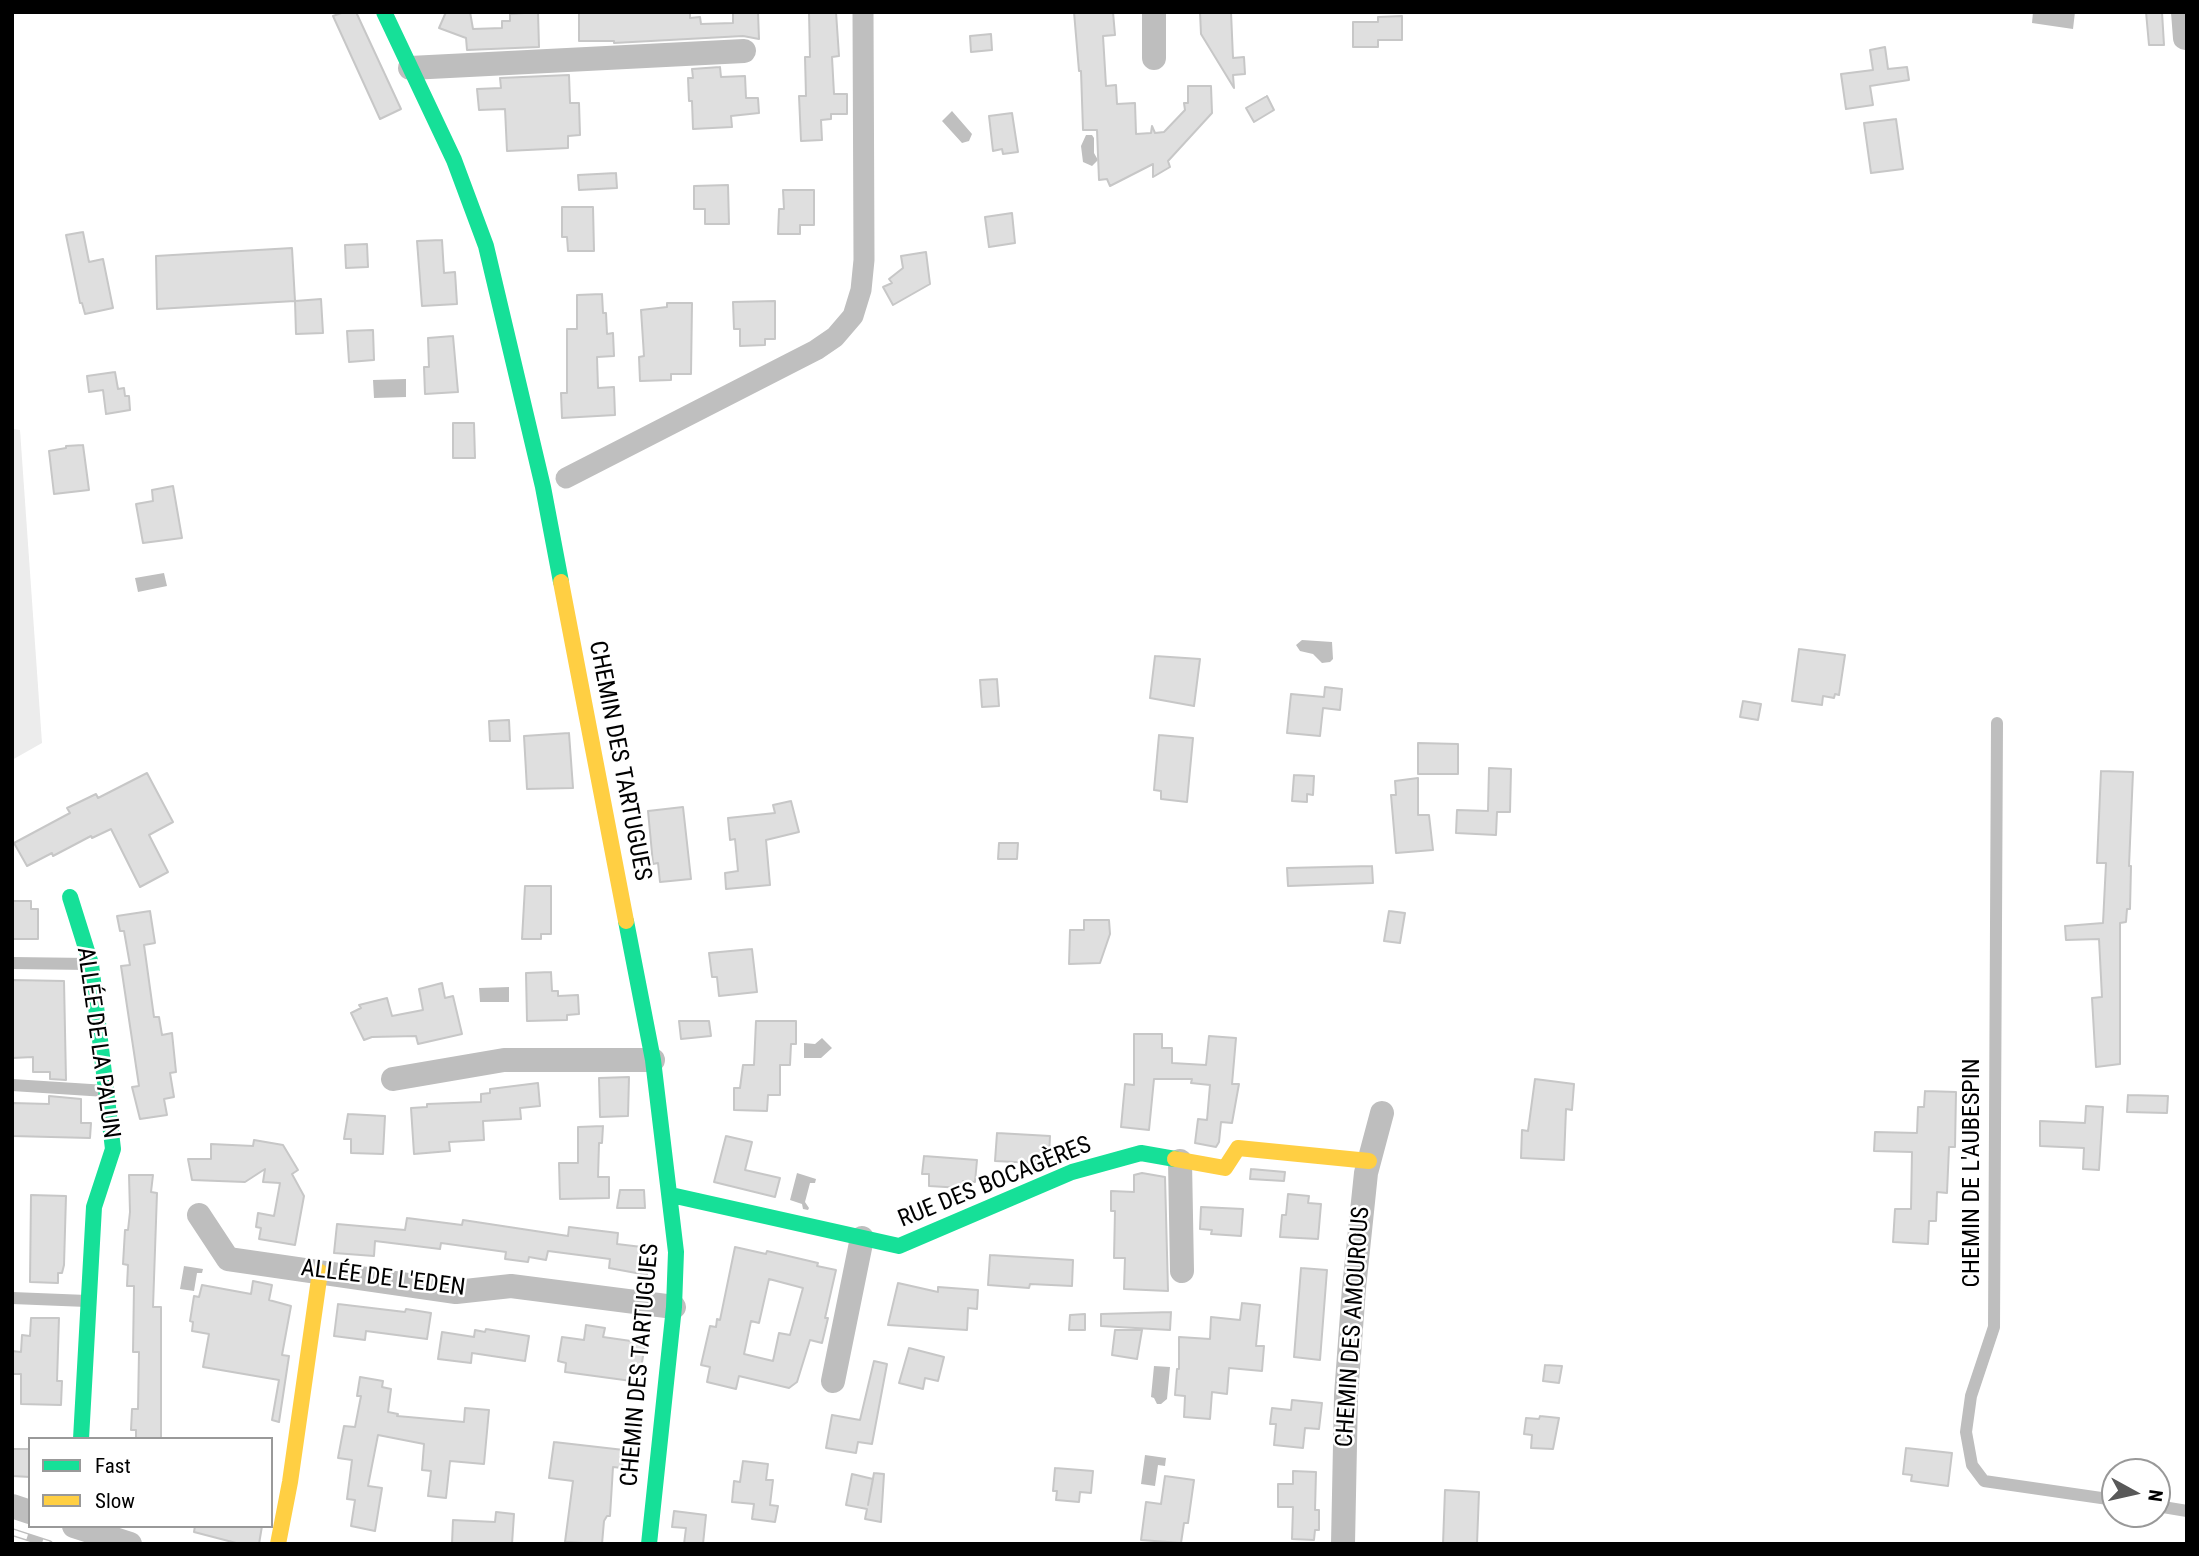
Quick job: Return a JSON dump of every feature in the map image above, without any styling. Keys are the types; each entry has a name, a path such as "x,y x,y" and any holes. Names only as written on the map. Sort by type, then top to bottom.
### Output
{"street":[{"name":"CHEMIN DES TARTUGUES","path":"384,12 454,160 485,246 543,487 653,1060 676,1252 674,1307 649,1544"},
{"path":"1154,12 1154,58"},
{"path":"2183,12 2185,38"},
{"path":"411,68 744,51"},
{"name":"ALLÉE DE LA PALUN","path":"70,897 91,964 113,1149 94,1207 81,1437"},
{"path":"393,1079 505,1060 653,1060"},
{"name":"CHEMIN DES AMOUROUS","path":"1343,1544 1346,1395 1354,1288 1369,1161 1382,1113"},
{"name":"RUE DES BOCAGÈRES","path":"671,1195 899,1246 1072,1172 1141,1153 1225,1168 1238,1149 1369,1161"},
{"path":"1180,1161 1182,1271"},
{"name":"ALLÉE DE L'EDEN","path":"199,1215 228,1259 456,1292 511,1286 674,1307"},
{"path":"833,1381 862,1238"},
{"path":"278,1544 290,1482 320,1272"},
{"path":"82,1528 130,1544"}],"lane":[{"name":"CHEMIN DE L'AUBESPIN","path":"1997,723 1994,1327 1971,1396 1966,1432 1972,1465 1984,1481 2101,1498"},
{"path":"12,963 91,964"},
{"path":"12,1084 106,1091"},
{"path":"12,1298 88,1301"}],"shaded area":[{"path":"2033,12 2075,12 2073,29 2032,23"},
{"path":"952,111 972,134 969,141 962,143 942,121"},
{"path":"1086,135 1092,135 1094,138 1094,153 1098,160 1092,166 1083,162 1081,146"},
{"path":"406,379 406,397 374,398 373,380"},
{"path":"12,429 20,430 42,743 12,760"},
{"path":"164,573 167,586 138,592 135,578"},
{"path":"1302,640 1332,642 1333,659 1322,663 1313,654 1300,651 1296,645"},
{"path":"509,987 509,1002 480,1002 479,988"},
{"path":"822,1038 832,1048 821,1058 804,1058 804,1043 815,1044"},
{"path":"797,1173 816,1179 815,1183 810,1183 805,1202 808,1210 803,1209 802,1204 790,1200"},
{"path":"184,1266 203,1269 202,1273 197,1273 194,1291 180,1289"},
{"path":"1154,1366 1170,1367 1167,1399 1161,1404 1157,1404 1151,1397"},
{"path":"1145,1455 1166,1458 1165,1466 1158,1465 1155,1486 1141,1484"}],"building":[{"path":"356,12 401,109 380,119 333,16"},
{"path":"446,12 470,12 473,29 502,28 502,21 510,21 510,14 538,12 539,47 467,50 466,38 439,28"},
{"path":"579,12 690,12 690,18 700,17 701,24 733,23 733,12 758,12 759,39 743,36 614,43 579,41"},
{"path":"809,12 836,12 839,56 832,57 834,94 847,94 847,114 831,114 831,119 821,120 822,140 801,141 799,96 806,96 805,57 810,57"},
{"path":"1074,12 1113,12 1115,35 1103,36 1106,86 1116,85 1117,104 1135,103 1136,134 1151,133 1152,126 1155,133 1164,132 1185,110 1184,103 1188,103 1188,86 1211,86 1212,113 1168,161 1170,167 1153,177 1153,164 1110,186 1107,179 1099,180 1097,130 1083,130 1081,71"},
{"path":"1200,12 1231,12 1233,58 1244,57 1245,74 1233,75 1234,88 1201,34"},
{"path":"2146,12 2162,12 2164,45 2149,45"},
{"path":"1402,16 1402,40 1378,40 1378,47 1353,47 1353,22 1378,22 1378,17"},
{"path":"991,34 992,50 971,52 970,36"},
{"path":"1885,47 1888,69 1907,67 1909,80 1870,86 1873,105 1846,109 1841,74 1873,70 1870,50"},
{"path":"720,67 721,77 745,76 746,98 758,98 759,113 731,116 732,127 693,129 688,78 693,78 692,69"},
{"path":"569,75 570,103 579,103 580,135 568,136 568,148 507,151 505,109 479,110 477,89 501,88 500,78"},
{"path":"1267,96 1274,110 1254,122 1246,108"},
{"path":"1012,113 1018,152 1003,154 1002,149 993,151 989,116"},
{"path":"1896,119 1903,169 1871,173 1864,123"},
{"path":"616,173 617,188 579,190 578,175"},
{"path":"728,185 729,224 705,224 705,209 694,209 694,186"},
{"path":"783,190 814,190 814,225 800,225 800,234 778,234 779,209 784,209"},
{"path":"562,207 593,207 594,251 568,251 567,237 562,237"},
{"path":"1012,213 1015,243 989,247 985,217"},
{"path":"83,232 89,262 103,259 113,308 85,314 80,303 66,235"},
{"path":"442,240 444,273 455,272 457,304 422,306 417,241"},
{"path":"367,244 368,267 346,268 345,245"},
{"path":"292,248 295,301 157,309 156,256"},
{"path":"926,252 930,284 893,305 883,287 892,283 889,279 903,268 901,256"},
{"path":"602,294 607,334 613,333 614,356 597,357 598,388 614,387 615,415 562,418 561,393 567,393 567,329 577,329 577,295"},
{"path":"321,299 323,333 296,334 295,301"},
{"path":"775,301 775,339 765,339 765,345 740,346 740,329 734,329 733,302"},
{"path":"667,303 692,303 691,374 671,374 671,380 640,381 639,357 644,356 641,310 667,307"},
{"path":"373,330 374,360 349,362 347,331"},
{"path":"453,336 458,392 425,394 424,367 429,367 428,338"},
{"path":"115,372 118,389 124,388 125,396 129,396 130,410 106,414 103,390 89,392 87,376"},
{"path":"453,423 474,423 475,458 453,458"},
{"path":"83,445 89,490 54,494 49,451"},
{"path":"173,486 182,538 143,543 136,504 153,501 152,490"},
{"path":"1799,649 1845,655 1839,695 1835,694 1834,698 1823,696 1822,705 1792,701"},
{"path":"1155,656 1200,659 1194,706 1150,698"},
{"path":"997,679 999,706 982,707 980,680"},
{"path":"1325,687 1342,689 1340,710 1323,708 1320,736 1287,733 1291,694 1324,697"},
{"path":"1743,701 1761,704 1758,720 1740,717"},
{"path":"509,720 510,741 490,741 489,721"},
{"path":"569,733 573,788 527,789 524,736"},
{"path":"1159,735 1193,738 1187,802 1161,799 1161,791 1154,790"},
{"path":"1418,743 1458,744 1458,774 1418,774"},
{"path":"1489,768 1511,769 1510,812 1497,812 1496,835 1456,833 1457,810 1488,811"},
{"path":"2101,771 2133,772 2130,909 2127,909 2126,922 2120,923 2120,1064 2096,1067 2092,998 2102,997 2099,939 2066,940 2065,926 2103,923 2106,863 2097,863"},
{"path":"147,773 173,822 149,835 168,872 140,887 111,829 27,866 14,843 70,813 67,808 96,794 98,798"},
{"path":"1294,775 1314,776 1313,795 1307,794 1307,802 1292,801"},
{"path":"1418,778 1418,815 1429,815 1433,850 1396,853 1391,795 1396,795 1395,781"},
{"path":"791,801 799,832 766,840 770,885 726,889 725,873 738,871 735,839 730,840 728,818 775,813 773,805"},
{"path":"683,807 691,879 660,882 658,863 653,864 648,811"},
{"path":"999,843 1018,843 1017,859 998,859"},
{"path":"1372,866 1373,883 1288,886 1287,868"},
{"path":"525,886 551,886 551,934 541,934 541,939 522,939"},
{"path":"12,901 31,901 31,909 38,909 38,939 12,939"},
{"path":"150,911 155,943 144,945 154,1017 159,1017 162,1035 172,1033 176,1072 170,1073 174,1097 164,1099 167,1115 140,1119 132,1087 139,1086 121,966 130,965 124,931 120,931 117,916"},
{"path":"1389,911 1405,913 1400,943 1384,941"},
{"path":"1084,920 1109,920 1110,934 1100,963 1069,964 1070,930 1084,930"},
{"path":"752,949 757,992 719,996 717,977 712,977 709,953"},
{"path":"551,972 552,991 558,991 558,996 578,995 579,1014 567,1015 567,1020 527,1021 526,973"},
{"path":"12,980 64,981 66,1080 50,1079 50,1072 33,1072 33,1057 12,1058"},
{"path":"442,983 445,998 453,996 462,1034 418,1044 416,1036 372,1037 364,1040 351,1013 361,1008 359,1005 387,998 392,1016 423,1010 419,989"},
{"path":"679,1021 709,1021 711,1036 681,1039"},
{"path":"756,1021 796,1021 796,1044 791,1044 790,1065 780,1065 780,1095 768,1095 767,1111 734,1110 734,1088 740,1088 743,1065 754,1065"},
{"path":"1134,1034 1162,1034 1162,1048 1172,1048 1172,1063 1206,1065 1209,1036 1236,1038 1232,1084 1239,1084 1232,1123 1221,1122 1216,1147 1195,1143 1198,1119 1207,1120 1210,1085 1191,1083 1192,1079 1154,1079 1149,1130 1121,1127 1125,1084 1134,1085"},
{"path":"629,1077 628,1116 600,1117 599,1078"},
{"path":"1535,1079 1574,1084 1572,1110 1566,1109 1564,1160 1521,1158 1522,1130 1528,1131"},
{"path":"538,1083 540,1106 520,1108 521,1119 483,1121 484,1140 449,1142 450,1151 414,1154 411,1108 427,1107 427,1104 481,1102 481,1094 490,1093 490,1089"},
{"path":"1925,1091 1956,1092 1955,1147 1949,1147 1947,1193 1937,1192 1936,1221 1929,1221 1928,1244 1893,1242 1895,1209 1911,1209 1912,1152 1874,1151 1875,1132 1917,1133 1918,1107 1924,1107"},
{"path":"2128,1095 2168,1096 2167,1113 2127,1112"},
{"path":"49,1096 81,1099 81,1123 91,1123 90,1138 12,1136 12,1103 49,1104"},
{"path":"2086,1106 2103,1107 2099,1170 2083,1169 2084,1148 2040,1146 2040,1121 2085,1123"},
{"path":"348,1114 385,1116 383,1154 351,1153 351,1139 344,1139"},
{"path":"603,1126 602,1143 599,1143 598,1177 609,1177 609,1198 560,1199 559,1163 578,1163 578,1127"},
{"path":"997,1133 1050,1136 1049,1157 1035,1156 1035,1163 995,1161"},
{"path":"726,1136 752,1142 745,1170 780,1178 775,1197 714,1182"},
{"path":"254,1140 283,1145 298,1170 292,1174 304,1196 295,1245 259,1239 261,1228 256,1227 258,1213 274,1216 280,1183 263,1182 265,1169 245,1182 192,1180 188,1159 211,1159 211,1144 253,1146"},
{"path":"924,1156 977,1160 975,1182 963,1181 962,1188 929,1186 929,1174 922,1174"},
{"path":"1251,1169 1285,1172 1284,1181 1250,1179"},
{"path":"1142,1173 1165,1177 1168,1291 1124,1289 1125,1258 1114,1258 1115,1211 1111,1211 1111,1191 1134,1192 1134,1175"},
{"path":"129,1175 153,1175 151,1192 157,1193 153,1307 161,1307 161,1437 136,1437 136,1430 131,1430 132,1409 138,1409 139,1352 133,1352 134,1286 127,1286 128,1265 123,1264 125,1230 128,1230"},
{"path":"620,1190 644,1190 645,1208 617,1208"},
{"path":"1288,1194 1309,1196 1308,1203 1321,1204 1318,1239 1280,1237"},
{"path":"31,1195 66,1196 64,1265 62,1273 58,1273 58,1283 30,1282"},
{"path":"1201,1207 1243,1209 1241,1236 1211,1234 1212,1230 1200,1229"},
{"path":"407,1218 462,1225 463,1220 568,1236 569,1227 618,1233 617,1244 650,1248 647,1275 609,1268 610,1259 548,1251 546,1260 529,1257 528,1262 505,1259 506,1252 441,1243 440,1249 375,1241 374,1256 334,1253 337,1224 405,1230"},
{"path":"735,1247 766,1254 767,1251 836,1270 822,1343 810,1340 797,1382 789,1388 739,1376 736,1389 707,1382 710,1367 701,1365 710,1326 716,1327 717,1319 720,1320","holes":["769,1279 803,1288 790,1335 779,1333 773,1361 744,1354 751,1321 759,1323"]},
{"path":"990,1255 1073,1260 1072,1286 1030,1284 1029,1288 988,1285"},
{"path":"1301,1268 1327,1270 1320,1360 1294,1357"},
{"path":"253,1281 272,1285 269,1300 291,1306 282,1355 289,1356 279,1422 272,1420 279,1380 203,1367 209,1334 192,1331 193,1322 190,1321 194,1296 199,1297 202,1285 251,1294"},
{"path":"898,1283 938,1292 938,1287 978,1290 977,1309 968,1308 967,1330 888,1325"},
{"path":"1242,1303 1260,1305 1256,1346 1264,1346 1262,1371 1229,1368 1227,1394 1212,1392 1210,1419 1184,1417 1185,1396 1175,1395 1179,1369 1179,1337 1210,1339 1211,1317 1240,1320"},
{"path":"338,1304 431,1313 427,1339 366,1331 365,1340 334,1336"},
{"path":"1171,1312 1170,1330 1101,1326 1101,1314"},
{"path":"1085,1314 1085,1330 1069,1330 1070,1315"},
{"path":"31,1318 59,1318 57,1381 62,1381 61,1405 21,1404 21,1374 12,1374 12,1351 21,1352 22,1335 30,1336"},
{"path":"586,1325 605,1328 603,1337 645,1343 639,1382 565,1372 566,1363 558,1361 562,1337 584,1340"},
{"path":"486,1329 529,1336 525,1361 472,1353 471,1363 438,1359 442,1332 474,1337 475,1330 485,1332"},
{"path":"1115,1330 1142,1330 1137,1359 1112,1355"},
{"path":"909,1348 944,1357 938,1381 925,1378 923,1389 899,1383"},
{"path":"874,1361 887,1364 872,1444 858,1442 856,1453 826,1448 832,1415 860,1420"},
{"path":"1545,1365 1562,1366 1559,1383 1543,1381"},
{"path":"360,1377 383,1381 382,1387 391,1389 388,1412 398,1414 397,1416 464,1422 465,1408 489,1410 484,1464 450,1461 446,1498 428,1496 431,1471 422,1470 424,1444 378,1435 368,1486 382,1488 375,1531 351,1526 355,1500 347,1499 352,1460 338,1458 344,1426 355,1427 361,1396 357,1396"},
{"path":"1292,1400 1322,1403 1319,1429 1305,1428 1303,1448 1274,1445 1276,1424 1270,1424 1272,1408 1291,1410"},
{"path":"1540,1416 1559,1418 1553,1449 1531,1448 1532,1435 1524,1434 1526,1418 1539,1419"},
{"path":"554,1442 624,1450 622,1468 613,1467 610,1516 604,1521 602,1544 565,1542 573,1481 549,1478"},
{"path":"1906,1448 1952,1453 1948,1486 1911,1481 1912,1475 1903,1474"},
{"path":"12,1449 28,1449 28,1477 12,1476"},
{"path":"743,1461 768,1464 766,1480 773,1480 770,1505 778,1506 775,1522 752,1519 754,1504 732,1502 734,1481 740,1482"},
{"path":"1055,1468 1093,1471 1091,1493 1080,1492 1079,1502 1056,1500 1057,1491 1053,1491"},
{"path":"1293,1471 1316,1472 1315,1510 1319,1510 1319,1530 1315,1530 1314,1540 1292,1539 1293,1507 1278,1507 1278,1484 1293,1484"},
{"path":"874,1473 884,1474 881,1522 865,1519 867,1509 846,1505 852,1474 873,1479"},
{"path":"1165,1476 1194,1480 1188,1523 1184,1523 1181,1543 1141,1540 1146,1502 1161,1504"},
{"path":"1445,1490 1479,1492 1477,1544 1443,1544"},
{"path":"674,1511 706,1515 703,1544 684,1544 686,1528 672,1527"},
{"path":"496,1512 514,1514 512,1544 452,1544 453,1520 495,1522"},
{"path":"195,1528 262,1528 259,1544 240,1544 194,1532"}],"waterway":[{"path":"566,478 816,350 835,337 853,316 861,290 864,260 863,12"}],"railway":[{"path":"12,1532 49,1544"}],"traffic: fast":[{"path":"384,12 454,160 486,246 543,487 561,582"},
{"path":"70,897 91,964 113,1149 94,1207 81,1437"},
{"path":"626,921 653,1060 676,1252 674,1307 649,1544"},
{"path":"671,1195 899,1246 1072,1172 1141,1153 1175,1159"}],"traffic: slow":[{"path":"561,582 626,921"},
{"path":"1175,1159 1225,1168 1238,1148 1369,1161"},
{"path":"278,1544 290,1482 320,1272"}]}
